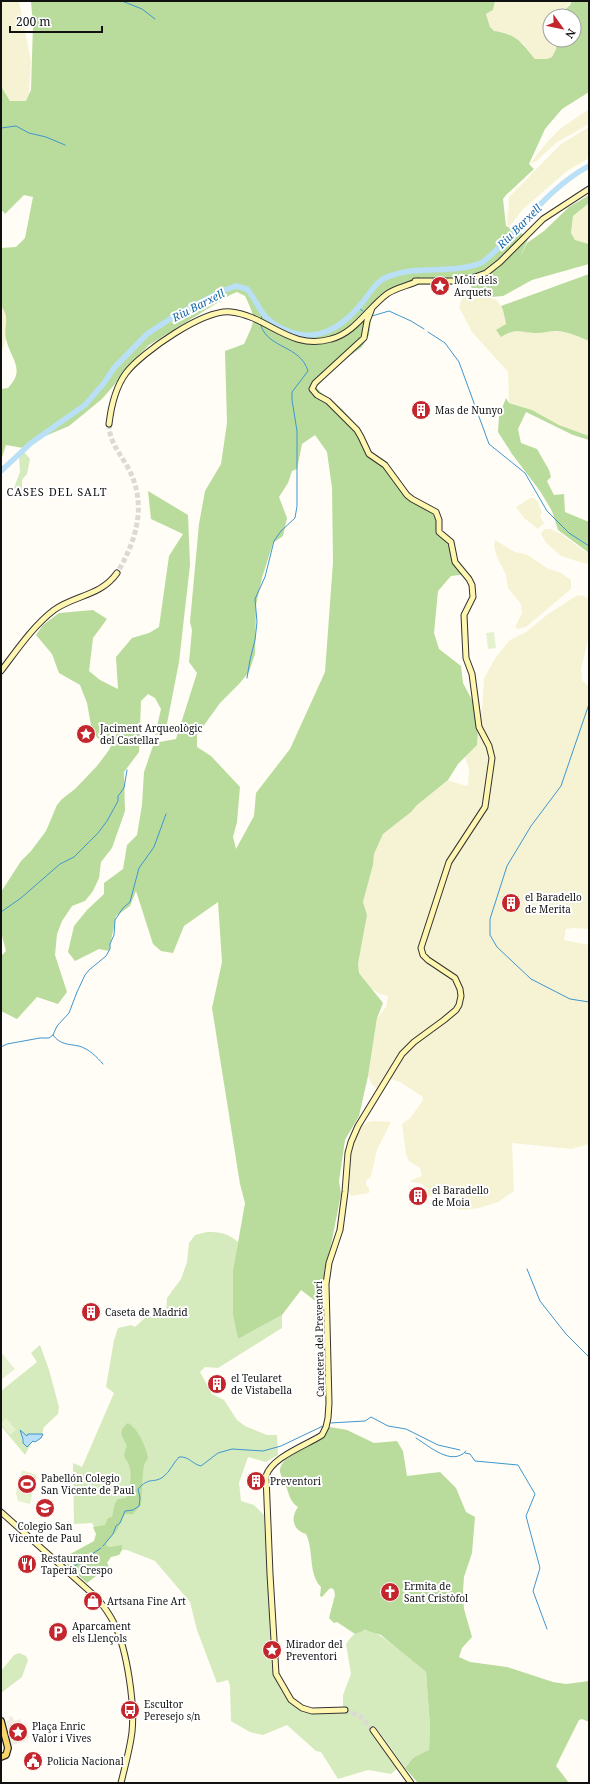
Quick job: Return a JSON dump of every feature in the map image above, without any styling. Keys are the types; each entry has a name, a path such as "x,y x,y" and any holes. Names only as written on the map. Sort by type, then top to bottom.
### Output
{"main road":[{"path":"1,1721 8,1750 2,1757"}],"street":[{"path":"326,340 349,326 370,307 392,291 418,281 464,280 486,272 500,262 543,219 589,189"},
{"path":"109,424 113,400 122,381 130,369 140,358 158,345 208,315 222,312 236,313 246,316 292,338 306,341 326,340 344,333 361,322 370,307"},
{"path":"349,326 361,322"},
{"name":"Carretera del Preventori","path":"345,1710 312,1711 302,1708 292,1700 277,1676 275,1667 266,1476 270,1468 276,1462 322,1435 326,1427 329,1403 326,1284 329,1263 340,1230 348,1153 358,1126 402,1054 428,1031 444,1020 459,1005 460,989 455,978 428,960 423,955 421,948 449,862 485,807 492,758 489,746 479,727 472,674 466,658 464,615 472,602 473,593 469,579 455,562 451,542 440,532 439,520 436,512 407,495 385,465 369,454 357,430 328,401 317,395 312,389 314,383 361,343 364,338 366,328 361,322"},
{"path":"1,671 32,632 49,614 66,603 102,588 110,582 117,573"},
{"path":"1,1512 101,1603 111,1618 119,1636 127,1667 132,1726 121,1783"},
{"path":"373,1730 411,1783"}],"shaded area":[{"path":"1,1 19,1 31,61 29,96 26,101 10,101 1,86"},
{"path":"495,1 572,1 566,8 542,8 542,48 556,48 552,57 547,59 535,59 523,43 507,33 494,32 490,27 486,14 493,10"},
{"path":"589,109 589,124 556,143 534,163 531,162 561,128"},
{"path":"589,127 589,158 567,171 523,209 510,226 507,225 509,197 561,144"},
{"path":"589,202 589,244 575,240 571,233 573,216"},
{"path":"470,291 497,300 503,310 507,333 522,330 532,333 555,331 572,334 589,341 589,436 559,425 532,410 509,403 508,372 472,332 459,307 464,293"},
{"path":"1,306 5,311 7,322 6,338 1,354"},
{"path":"530,498 534,498 538,502 542,513 540,517 544,523 538,529 524,518 516,507"},
{"path":"544,529 550,529 561,534 589,554 589,562 586,564 561,556 546,543 541,534"},
{"path":"495,540 515,552 526,554 547,568 561,573 571,580 571,589 526,627 518,629 515,627 522,613 521,604 508,588 506,575 497,557 494,546"},
{"path":"582,595 589,599 589,636 581,669 582,680 589,687 589,929 566,929 564,940 589,945 589,1144 572,1149 512,1143 514,1191 498,1202 479,1208 461,1210 444,1204 446,1195 428,1196 427,1188 424,1188 423,1184 411,1182 411,1180 422,1176 420,1168 409,1161 406,1154 402,1124 411,1117 423,1100 423,1097 400,1082 385,1077 377,1089 372,1084 368,1076 377,1018 386,1007 388,996 380,994 372,989 359,973 358,964 367,915 363,902 373,865 374,854 383,834 417,804 448,780 465,786 468,785 469,769 464,754 482,708 484,678 496,657 510,640 526,632 548,614 576,596"},
{"path":"368,1122 391,1122 377,1150 371,1176 366,1181 366,1185 369,1188 369,1193 351,1196 349,1191 353,1144 362,1126"},
{"name":"Plaça Enric Valor i Vives","path":"12,1716 14,1721 20,1719 23,1726 26,1726 29,1738 26,1739 27,1741 12,1745 6,1721"}],"green space":[{"path":"31,1 495,1 493,10 486,14 490,27 494,31 508,34 518,40 535,59 547,59 552,57 556,48 582,48 582,8 567,8 572,1 589,1 589,92 562,109 545,129 529,164 534,169 503,199 506,226 529,237 520,257 527,243 544,231 569,207 589,195 589,203 573,216 571,233 575,240 589,244 589,264 532,280 503,296 491,297 470,291 472,285 408,285 392,292 378,304 372,312 369,335 362,347 341,362 316,387 331,399 349,417 359,429 368,449 415,499 432,506 437,512 441,529 456,559 468,574 451,576 438,591 434,633 439,649 461,666 463,683 479,713 477,745 458,764 448,780 383,834 374,854 373,865 363,902 367,915 358,964 359,973 383,1003 377,1018 368,1076 359,1116 345,1140 339,1181 341,1194 325,1267 321,1299 314,1300 301,1290 282,1315 238,1339 233,1314 233,1271 245,1203 240,1184 212,1008 222,962 218,902 184,926 173,953 161,951 153,944 136,891 130,906 116,916 109,951 99,949 75,961 68,952 74,926 87,910 104,894 104,883 123,869 127,845 137,835 142,805 144,772 154,743 176,739 197,673 189,662 192,630 190,622 199,524 205,491 221,464 227,423 225,351 244,344 252,324 253,316 245,296 237,292 230,295 149,345 124,370 115,384 102,399 69,426 36,440 23,448 6,445 1,460 1,389 8,388 16,375 17,370 6,339 6,315 1,306 1,248 16,247 25,238 33,197 24,195 5,214 1,209 1,86 10,101 26,101 31,90 33,25","holes":["315,435 327,452 332,488 333,562 325,672 290,749 256,793 254,816 236,849 233,837 237,822 240,787 211,756 197,747 197,735 220,703 249,672 255,654 256,605 262,578 273,543 283,536 287,518 279,497 288,483 292,471 297,469 302,444"]},
{"path":"589,274 589,341 573,334 556,331 537,333 515,331 501,337 496,330 506,324 501,306"},
{"path":"506,398 509,403 532,410 559,425 589,436 589,440 573,435 526,412 518,429 521,443 537,449 549,470 551,477 547,481 554,495 564,494 565,512 589,522 589,553 558,530 552,511 540,491 512,454 498,432 499,416"},
{"path":"24,452 30,459 27,474 22,480 22,487 25,495 20,499 14,488 20,472 19,457"},
{"path":"148,491 188,515 190,565 179,662 165,734 155,735 161,709 155,698 148,694 141,701 139,752 124,772 125,811 112,848 101,862 99,878 93,891 85,901 72,906 62,921 57,934 55,955 67,992 58,1004 37,997 17,1019 1,1011 1,956 6,951 1,932 1,892 21,861 31,851 46,831 57,805 97,766 109,750 119,728 101,742 92,731 87,703 80,685 59,673 52,654 36,635 43,625 59,613 93,610 107,619 93,638 89,671 100,680 118,689 116,657 132,638 149,633 159,627 169,556 183,534 151,519"},
{"path":"494,632 496,648 488,649 486,633"},
{"path":"207,1232 224,1234 238,1242 234,1290 238,1339 282,1315 282,1328 218,1368 205,1367 200,1372 212,1394 224,1400 237,1420 245,1426 267,1435 277,1435 278,1455 266,1462 248,1457 239,1483 241,1501 254,1505 264,1515 272,1669 283,1693 292,1704 307,1713 317,1714 343,1712 343,1695 351,1674 346,1644 352,1636 358,1632 365,1630 378,1634 426,1672 430,1726 429,1751 413,1758 405,1768 375,1726 371,1729 398,1768 391,1774 368,1770 338,1779 321,1752 316,1751 287,1725 263,1735 250,1732 231,1721 230,1686 228,1680 217,1683 197,1630 190,1602 155,1561 127,1550 107,1549 92,1523 74,1524 73,1463 82,1467 114,1393 106,1387 114,1340 118,1328 131,1325 135,1327 147,1316 166,1313 167,1298 181,1279 187,1262 189,1243 195,1235"},
{"path":"40,1345 49,1370 59,1407 58,1414 44,1427 41,1438 35,1442 32,1442 25,1455 1,1426 1,1391 37,1362 31,1353"},
{"path":"1,1352 15,1369 1,1380"},
{"path":"6,1418 16,1430 10,1435 1,1424"},
{"path":"128,1423 135,1429 141,1438 148,1458 144,1465 141,1505 133,1514 125,1514 117,1530 106,1543 107,1546 110,1547 122,1545 122,1550 119,1555 111,1557 107,1563 110,1568 100,1573 87,1583 61,1559 94,1541 96,1534 93,1527 105,1525 108,1518 112,1517 115,1503 118,1499 126,1498 128,1495 131,1472 124,1456 127,1446 122,1434 122,1429"},
{"path":"330,1427 347,1430 374,1443 397,1441 403,1451 407,1476 440,1472 456,1488 466,1512 475,1517 472,1553 464,1577 463,1591 464,1609 472,1637 462,1648 459,1657 470,1662 507,1667 553,1682 566,1684 589,1681 589,1722 582,1719 579,1720 556,1766 569,1783 418,1783 405,1768 413,1758 429,1750 430,1726 426,1672 381,1635 365,1630 355,1634 337,1622 334,1623 329,1618 335,1595 334,1590 332,1588 329,1589 322,1597 320,1596 321,1587 314,1575 310,1547 306,1534 298,1530 294,1523 294,1515 298,1507 291,1500 280,1472 283,1463 287,1459 314,1442"},
{"name":"Pabellón Colegio San Vicente de Paul","path":"22,1470 37,1475 30,1504 18,1501 16,1493"},
{"path":"19,1653 26,1656 28,1660 22,1677 1,1693 1,1671 14,1655"}],"water":[{"path":"20,1430 27,1436 28,1434 43,1434 41,1438 35,1442 33,1441 27,1447 23,1443"}],"waterway":[{"path":"122,1 142,9 155,19"},
{"path":"1,128 16,126 29,133 46,137 65,145"},
{"name":"Riu Barxell","path":"1,471 31,443 85,405 104,383 114,368 147,334 173,317 222,291 236,286 247,289 265,316 271,322 285,330 297,334 307,335 325,332 334,328 349,317 375,286 387,277 404,272 461,268 483,262 559,186 589,166"},
{"name":"Riu Barxell","path":"358,308 363,311"},
{"path":"372,316 389,311 424,329"},
{"name":"Riu Barxell","path":"261,320 263,313"},
{"path":"247,678 257,622 255,599 265,577 274,541 281,531 295,518 297,506 297,431 292,392 308,371 298,356 271,339 261,326"},
{"path":"428,332 445,343 459,362 489,444 525,473 547,511 569,533 589,546"},
{"path":"589,704 561,786 531,826 507,866 490,919 490,935 497,947 531,979 570,999 589,1002"},
{"path":"1,912 21,898 60,864 74,857 98,833 107,821 118,801 118,796 124,788 127,770"},
{"path":"1,1047 7,1044 40,1038 49,1038 53,1035 57,1026 69,1013 85,975 106,956 110,949 110,944 114,935 115,920 123,908 130,902 139,868 154,847 166,814"},
{"path":"53,1035 59,1041 86,1049 103,1064"},
{"path":"527,1269 540,1301 566,1334 589,1357"},
{"path":"330,1423 365,1421 371,1417 388,1426 406,1429 438,1445 460,1450"},
{"path":"103,1546 113,1534 116,1526 120,1523 125,1511 133,1510 139,1506 140,1498 138,1489 149,1481 157,1480 163,1477 168,1473 179,1457 188,1459 201,1466 218,1453 232,1449 263,1451 281,1446 325,1425"},
{"path":"416,1438 434,1450 447,1456 454,1457 466,1451"},
{"path":"465,1453 470,1454 475,1461 518,1465 535,1494 526,1516 540,1568 533,1591 547,1629"},
{"path":"69,1570 101,1548"},
{"path":"50,1574 65,1573"}],"tunnel":[{"path":"109,424 109,430 113,441 133,480 137,493 138,507 137,521 130,547 117,573"},
{"path":"345,1710 360,1716 373,1730"}],"place":[{"name":"Molí dels Arquets","path":"440,286"},
{"name":"Mas de Nunyo","path":"421,410"},
{"name":"Jaciment Arqueològic del Castellar","path":"86,734"},
{"name":"el Baradello de Merita","path":"511,903"},
{"name":"el Baradello de Moia","path":"418,1196"},
{"name":"Caseta de Madrid","path":"91,1312"},
{"name":"el Teularet de Vistabella","path":"217,1384"},
{"name":"Preventori","path":"256,1481"},
{"name":"Pabellón Colegio San Vicente de Paul","path":"27,1484"},
{"name":"Colegio San Vicente de Paul","path":"45,1508"},
{"name":"Restaurante Tapería Crespo","path":"27,1564"},
{"name":"Ermita de Sant Cristòfol","path":"390,1592"},
{"name":"Artsana Fine Art","path":"93,1601"},
{"name":"Aparcament els Llençols","path":"58,1632"},
{"name":"Mirador del Preventori","path":"272,1650"},
{"name":"Escultor Peresejo s/n","path":"130,1710"},
{"name":"Plaça Enric Valor i Vives","path":"18,1732"},
{"name":"Policia Nacional","path":"33,1761"}],"district":[{"name":"CASES DEL SALT","path":"57,491"}]}
